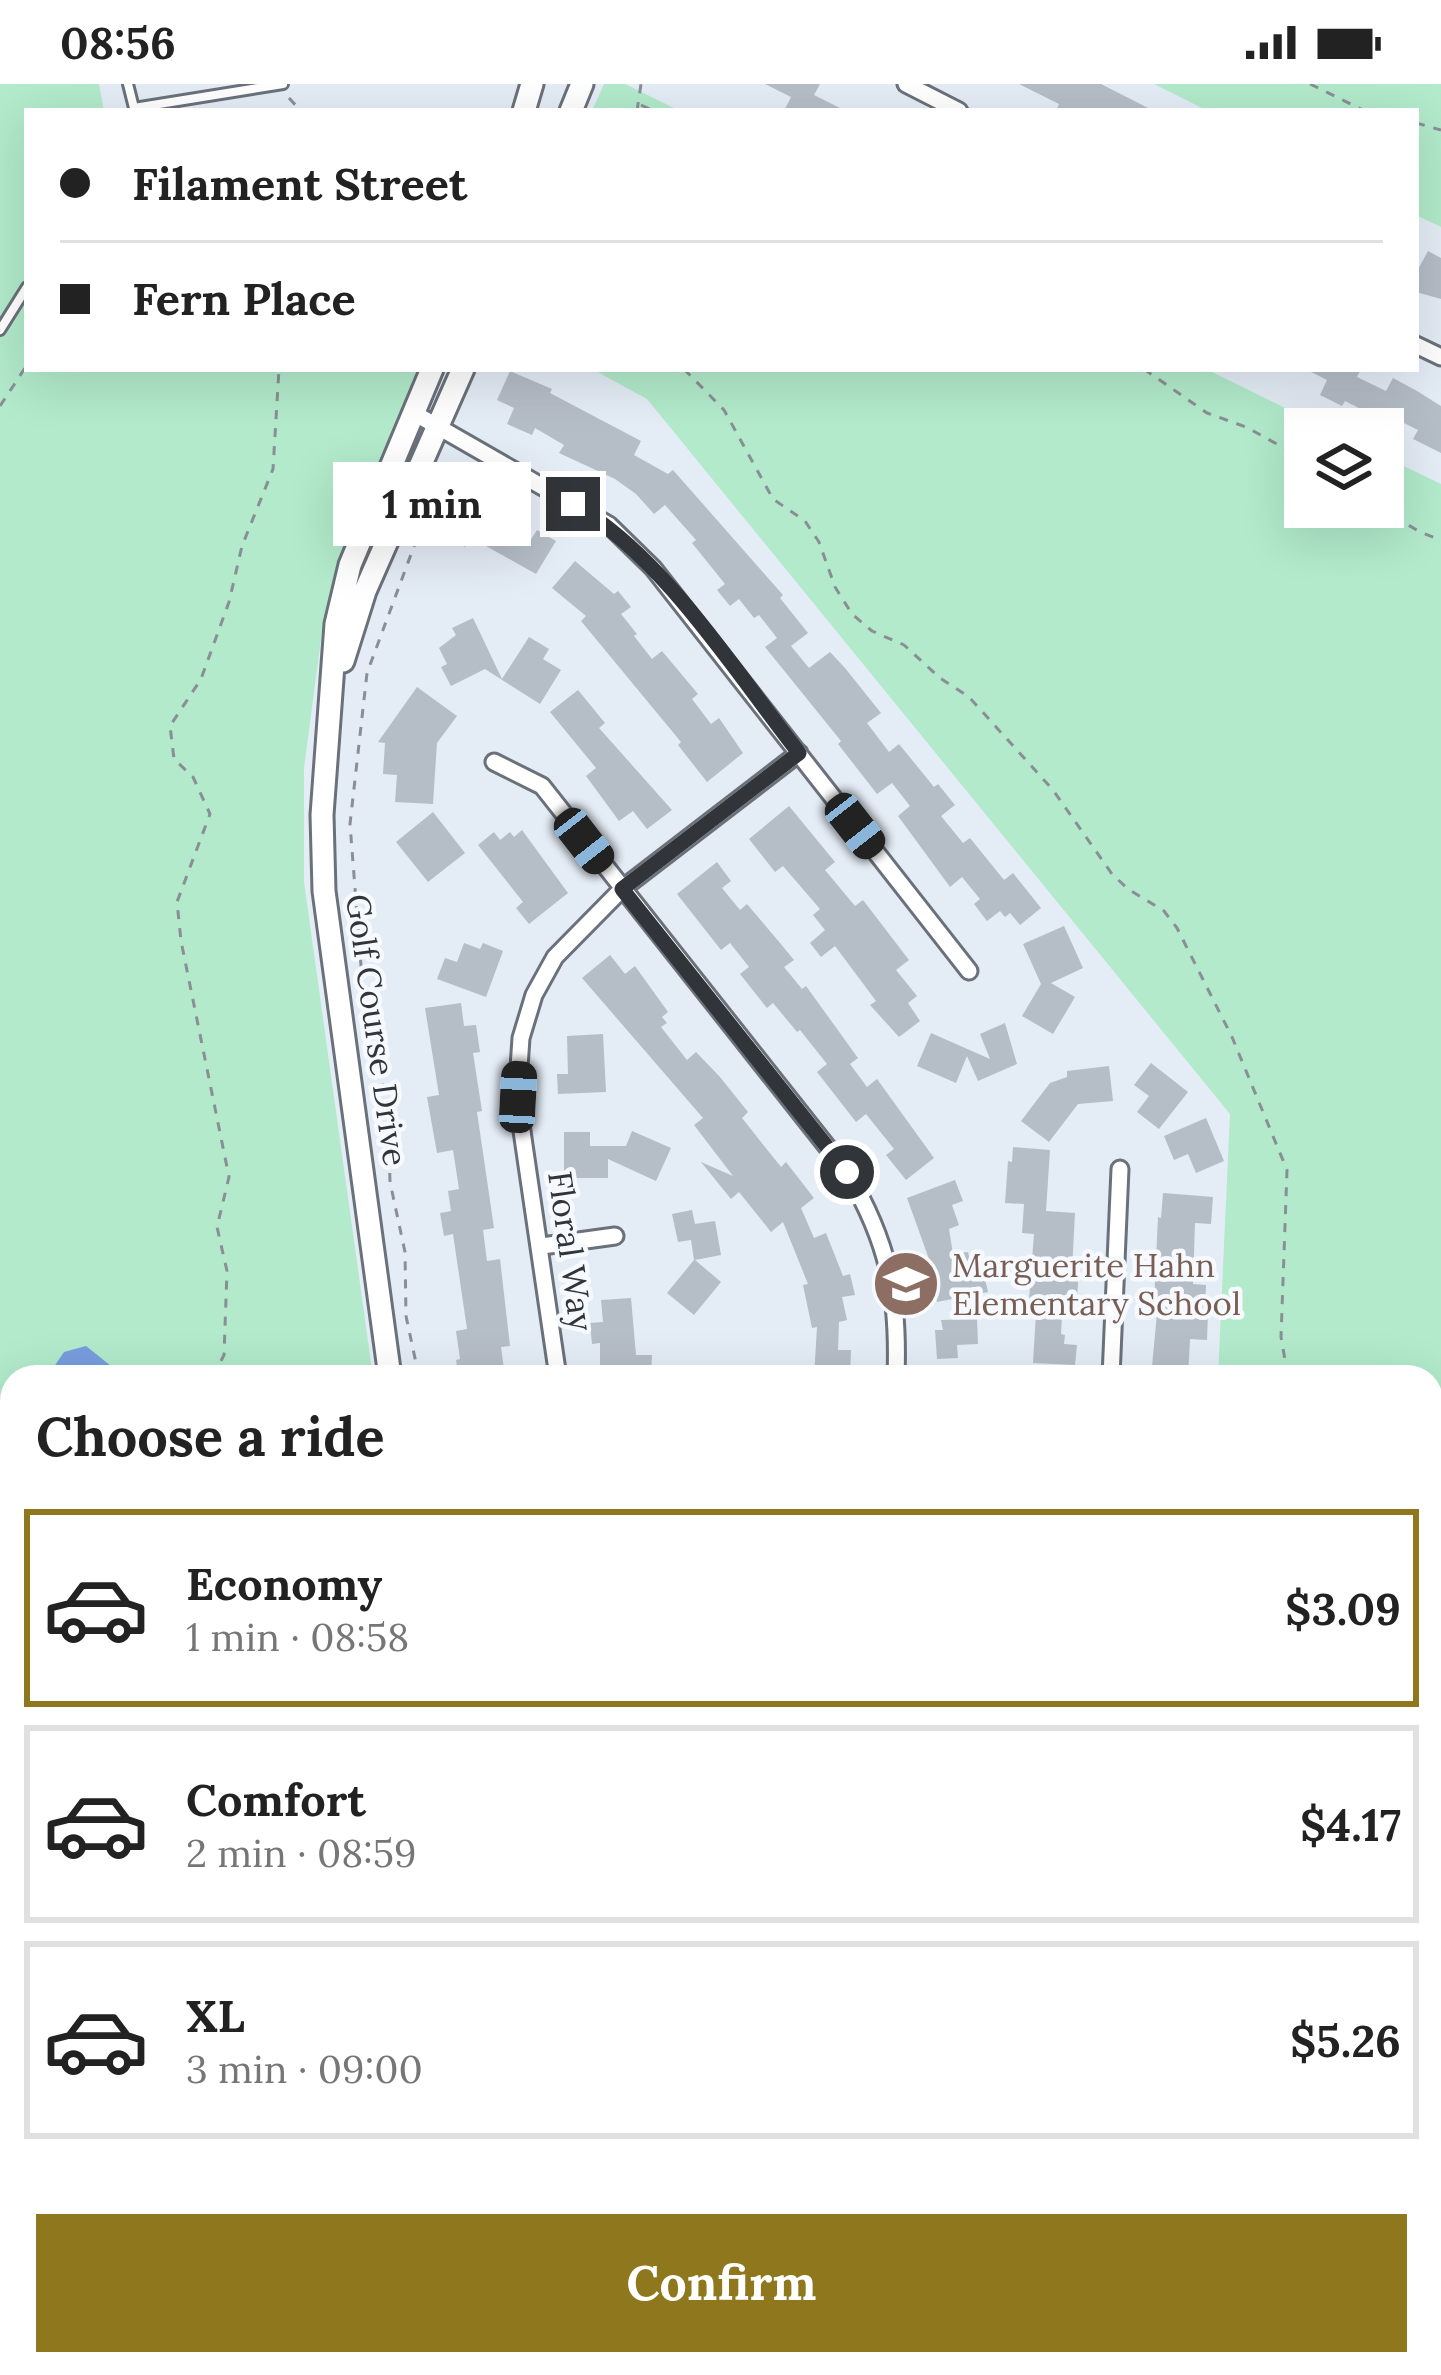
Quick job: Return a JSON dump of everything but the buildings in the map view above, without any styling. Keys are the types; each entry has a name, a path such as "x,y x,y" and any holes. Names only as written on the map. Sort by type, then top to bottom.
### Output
{"street":[{"path":"906,84 953,108"},
{"name":"Golf Course Drive","path":"388,1365 324,891 322,814 336,624 350,565 431,372"},
{"name":"Golf Course Drive","path":"333,690 365,591 462,372"},
{"path":"414,412 609,525 653,568 969,971"},
{"name":"Floral Way","path":"557,1365 518,1097 520,1038 534,995 555,957 622,889 799,753"},
{"path":"494,762 542,786 847,1172 869,1210 884,1253 898,1317 896,1365"},
{"path":"1112,1365 1120,1169"},
{"path":"542,1246 615,1236"}],"lane":[{"path":"145,108 282,86"},
{"path":"0,330 24,292"}],"path":[{"path":"638,108 641,84"},
{"path":"1310,84 1359,108"},
{"path":"640,104 648,108"},
{"path":"0,406 24,370"},
{"path":"219,1365 224,1355 227,1270 217,1227 229,1177 177,902 210,814 193,777 175,759 170,726 200,679 229,602 242,546 273,469 279,372"},
{"path":"687,372 733,422 773,499 805,521 852,614 872,631 904,645 969,697 1053,790 1112,874 1164,910 1177,928 1232,1037 1287,1170 1281,1337 1286,1365"},
{"path":"1148,372 1208,413 1284,448"},
{"path":"416,1365 406,1316 405,1252 390,1182 388,1107 364,1004 350,824 367,673 439,479 454,464"},
{"path":"1404,522 1441,540"}],"green space":[{"path":"0,84 99,84 103,108 24,108 24,372 416,372 338,566 322,632 304,768 304,882 371,1365 0,1365"},
{"path":"604,84 625,84 674,108 593,108"},
{"path":"1154,84 1441,84 1441,227 1419,216 1419,108 1202,108"},
{"path":"598,372 1212,372 1285,408 1284,528 1404,528 1404,466 1441,484 1441,1365 1219,1365 1230,1114 647,399"}],"water":[{"path":"86,1346 110,1365 55,1365 64,1352"}],"place":[{"name":"Marguerite Hahn Elementary School","path":"906,1284"}],"route":[{"path":"573,504 609,525 653,568 799,753 622,889 847,1172"}]}
